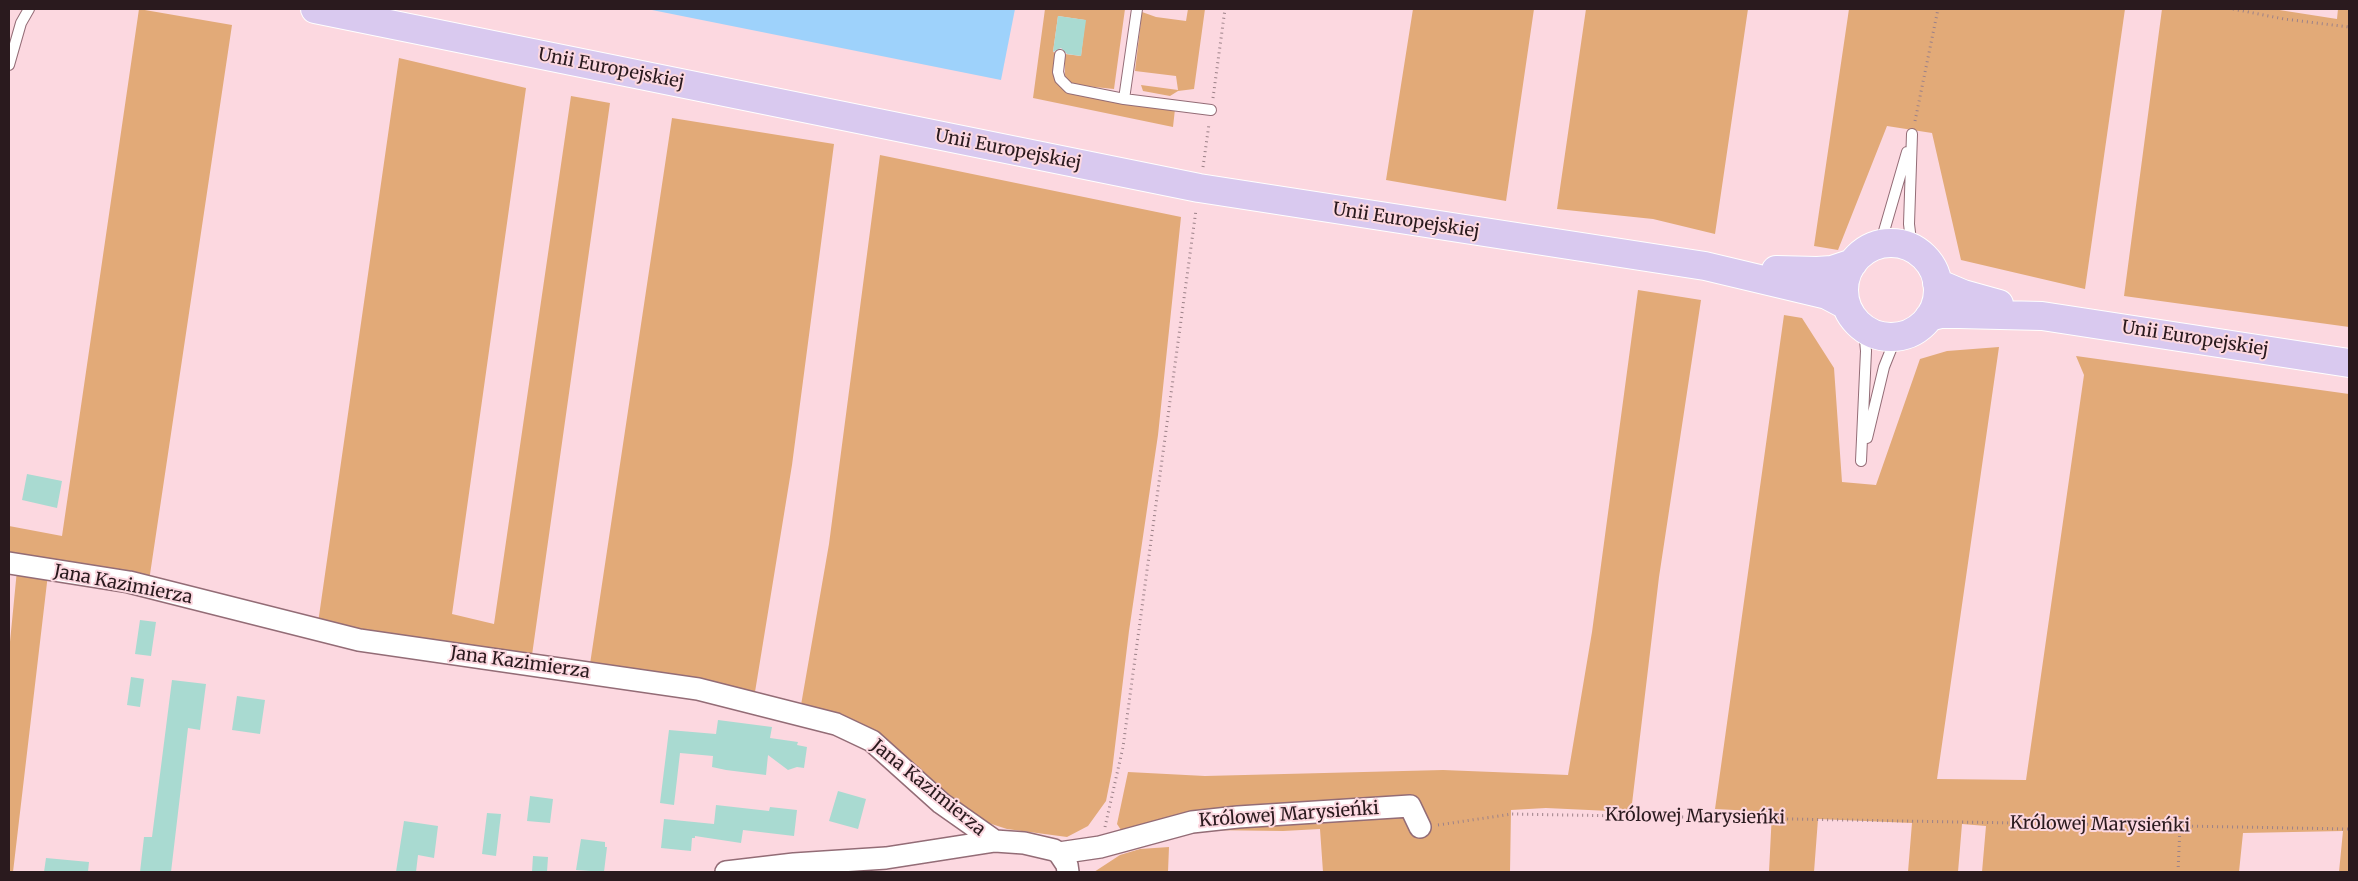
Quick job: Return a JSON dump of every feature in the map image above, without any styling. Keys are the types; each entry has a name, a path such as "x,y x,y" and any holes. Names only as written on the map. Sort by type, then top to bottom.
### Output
{"main road":[{"name":"Unii Europejskiej","path":"315,9 1199,188 1705,266 1827,295 1853,315"},
{"path":"1894,244 1912,249 1929,263 1937,283 1937,301 1929,317 1913,332 1896,337 1872,334 1853,315 1844,285 1848,271 1866,250 1880,245 1894,244"},
{"name":"Unii Europejskiej","path":"1705,266 1817,271 1832,270 1853,263"},
{"name":"Unii Europejskiej","path":"1937,283 1963,294 2042,316 2349,362"},
{"name":"Unii Europejskiej","path":"1929,317 1941,314 2042,316"}],"street":[{"name":"Jana Kazimierza","path":"9,563 129,582 359,640 698,689 836,724 872,741 942,803 995,841"},
{"name":"Królowej Marysieńki","path":"1059,853 1100,847 1192,822 1238,816 1410,806 1420,827"},
{"path":"726,872 794,864 886,858 995,841 1024,843 1059,853 1067,865 1068,872"}],"lane":[{"path":"9,65 21,23 29,9"},
{"path":"1124,99 1137,9"},
{"path":"1060,55 1058,72 1060,79 1069,88 1124,99 1211,110"},
{"path":"1880,245 1912,134"},
{"path":"1912,134 1910,224 1912,249"},
{"path":"1853,315 1865,340 1866,351 1862,461 1884,367 1896,337"}],"path":[{"path":"1912,134 1938,9"},
{"path":"2233,9 2349,27"},
{"path":"1100,847 1113,798 1123,747 1199,188"},
{"name":"Królowej Marysieńki","path":"1420,827 1512,814 2349,829"},
{"path":"2178,872 2180,826"}],"shaded area":[{"path":"139,9 232,25 149,581 9,556 9,526 62,536"},
{"path":"1045,9 1125,9 1114,89 1075,85 1068,82 1065,77 1065,54 1081,56 1085,20 1058,16 1053,52 1056,53 1055,80 1064,90 1175,109 1173,127 1033,98"},
{"path":"1188,9 1205,9 1194,89 1178,91 1170,96 1143,91 1141,85 1178,90 1176,76 1135,71 1142,12 1156,17 1186,21"},
{"path":"1413,9 1534,9 1506,201 1386,180"},
{"path":"1586,9 1748,9 1715,234 1653,219 1557,209"},
{"path":"1849,9 2125,9 2085,289 1961,260 1932,133 1887,126 1838,250 1814,246"},
{"path":"2162,9 2273,9 2337,19 2338,9 2349,9 2349,327 2124,296"},
{"path":"399,58 526,88 452,614 494,624 571,96 610,103 532,655 318,623"},
{"path":"672,118 834,144 792,465 755,692 590,664"},
{"path":"880,155 1181,217 1158,435 1129,631 1112,771 1106,801 1088,826 1067,837 1007,829 973,818 801,705 829,544"},
{"path":"1638,290 1701,300 1659,577 1631,812 1546,808 1511,810 1510,872 1323,872 1320,829 1283,831 1205,830 1143,833 1121,830 1117,824 1128,772 1205,776 1443,770 1568,775 1592,632"},
{"path":"1784,315 1802,318 1834,368 1842,482 1876,485 1920,359 1947,351 1999,347 1937,779 2026,780 2084,375 2076,356 2349,394 2349,872 2339,872 2343,831 2243,833 2239,872 1982,872 1986,826 1962,824 1958,872 1908,872 1912,823 1818,819 1814,872 1769,872 1772,812 1715,809"},
{"path":"17,570 48,574 13,872 9,872 9,652"},
{"path":"1169,847 1168,872 1094,872 1120,855 1140,849"}],"water":[{"path":"647,9 1015,9 1001,80"}],"building":[{"path":"1058,16 1086,20 1081,56 1067,54 1061,48 1053,52"},
{"path":"27,474 62,481 57,508 22,500"},
{"path":"140,620 156,622 151,656 135,654"},
{"path":"131,677 144,679 140,707 127,705"},
{"path":"172,680 206,684 200,730 188,728 171,872 140,872 144,837 152,837"},
{"path":"237,696 265,700 260,734 232,730"},
{"path":"718,720 772,727 770,738 798,742 797,745 807,747 804,768 797,767 788,770 768,755 766,775 712,767 713,756 680,753 674,805 660,803 669,730 716,734"},
{"path":"838,791 866,799 858,829 829,821"},
{"path":"530,796 553,799 550,823 527,821"},
{"path":"716,805 769,811 770,807 797,810 794,836 743,830 741,843 695,836 695,838 692,838 691,851 661,848 664,819 714,824"},
{"path":"487,813 501,814 496,856 482,854"},
{"path":"404,821 438,826 434,858 418,855 416,872 396,872"},
{"path":"581,839 605,842 605,847 607,847 604,872 576,870"},
{"path":"533,856 548,857 547,872 532,872"},
{"path":"46,858 89,862 88,872 44,872"}]}
